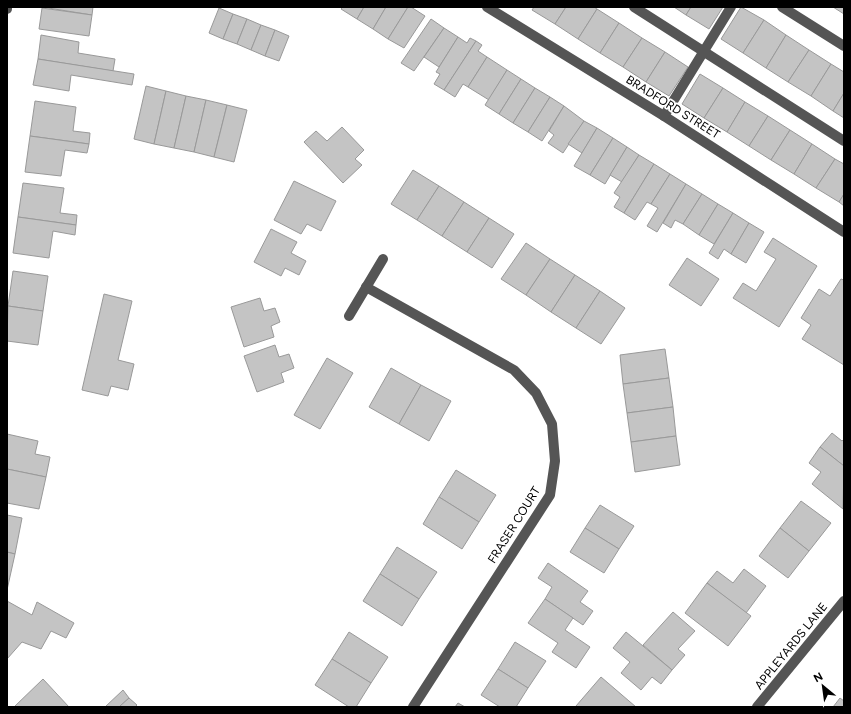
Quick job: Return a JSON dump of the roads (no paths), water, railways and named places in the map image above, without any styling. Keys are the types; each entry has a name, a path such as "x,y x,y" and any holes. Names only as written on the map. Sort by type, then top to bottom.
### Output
{"street":[{"name":"BRADFORD STREET","path":"487,7 664,116 844,232"},
{"path":"634,7 844,141"},
{"path":"664,116 731,7"},
{"path":"782,7 844,46"},
{"path":"349,316 383,259"},
{"name":"FRASER COURT","path":"366,287 514,370 536,393 552,424 555,461 550,496 413,707"},
{"name":"APPLEYARDS LANE","path":"757,707 844,601"}]}
